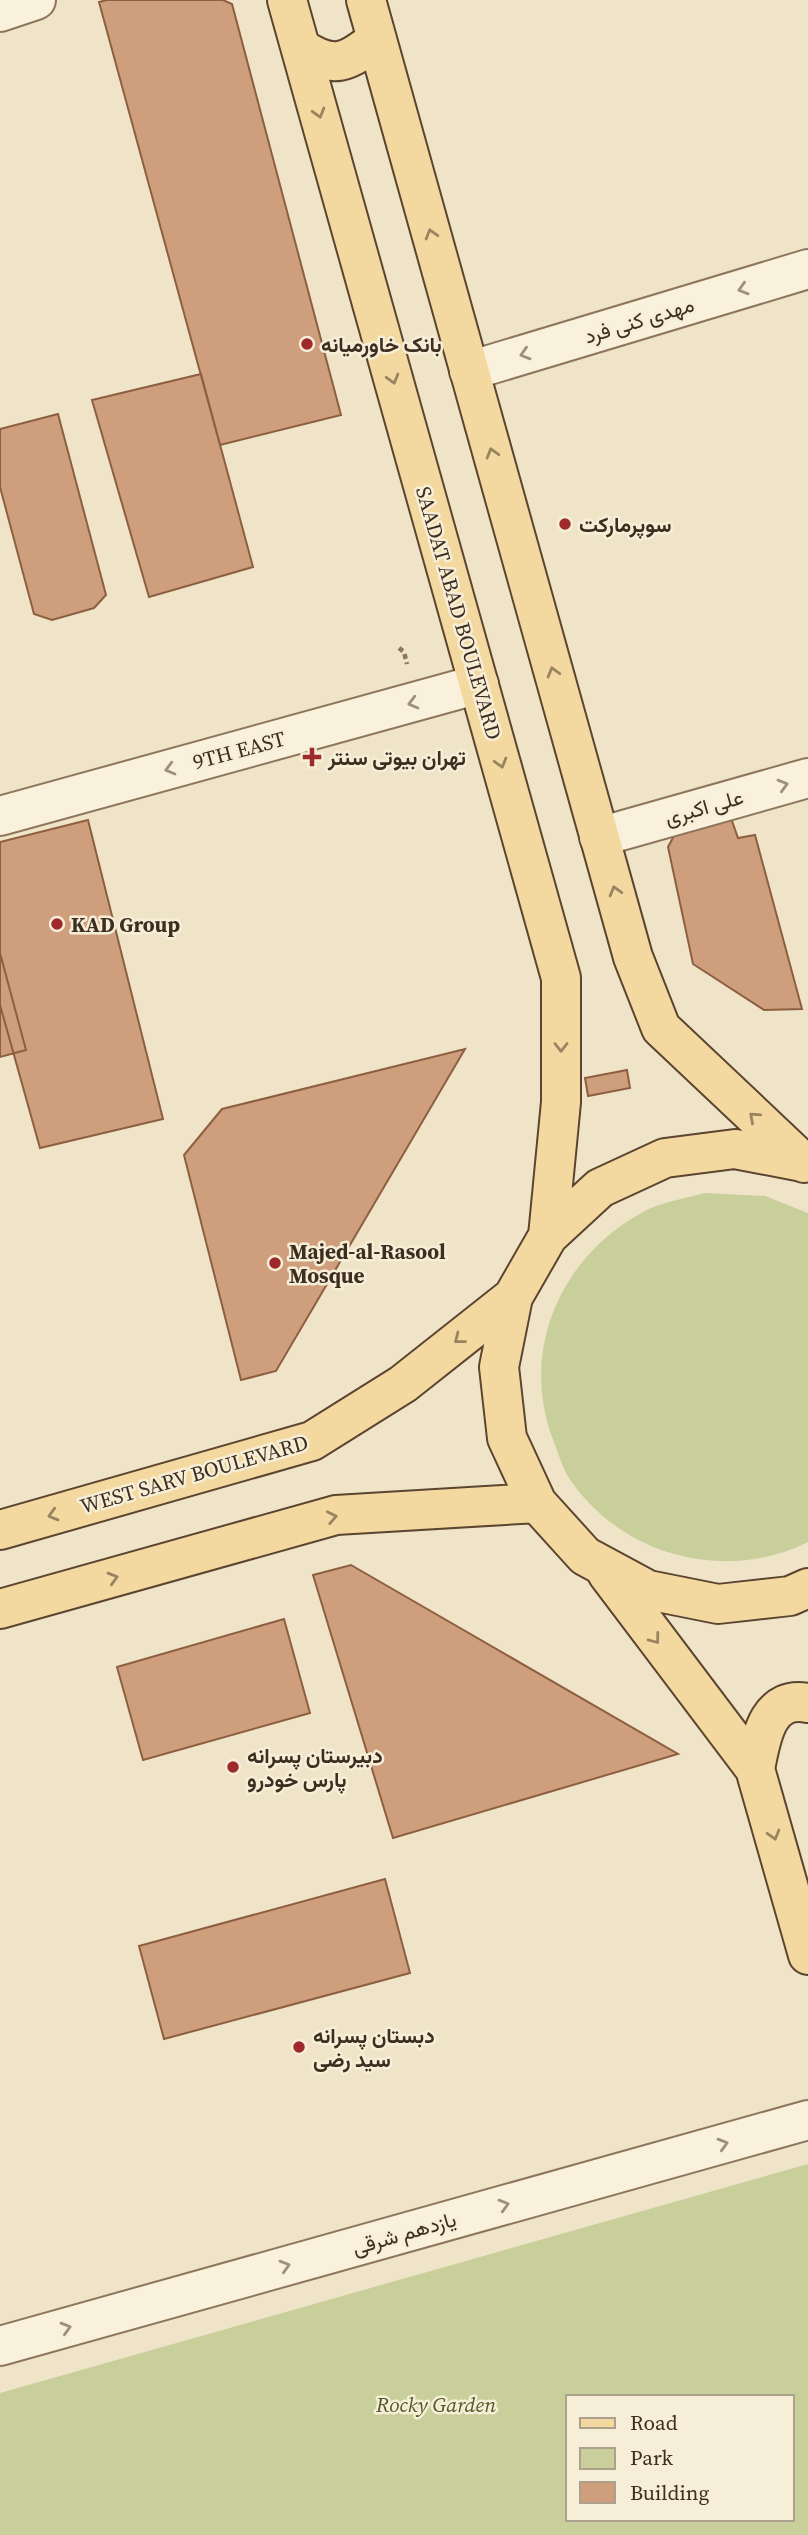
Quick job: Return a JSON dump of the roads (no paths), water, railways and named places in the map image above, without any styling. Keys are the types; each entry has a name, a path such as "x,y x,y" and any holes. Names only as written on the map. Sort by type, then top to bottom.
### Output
{"main road":[{"name":"SAADAT ABAD BOULEVARD","path":"287,0 561,978 561,1102 548,1236"},
{"path":"366,0 633,957 661,1028 806,1164"},
{"path":"301,48 323,63 339,62 357,55 377,39"},
{"path":"806,1164 735,1149 665,1158 600,1188 548,1236 513,1297 499,1367 506,1438 537,1503 585,1556 648,1590 718,1604 790,1596 808,1588"},
{"name":"WEST SARV BOULEVARD","path":"0,1530 312,1441 403,1384 513,1297"},
{"path":"0,1609 336,1515 537,1503"},
{"path":"601,1564 755,1769 808,1955"},
{"path":"755,1769 765,1722 780,1709 808,1703"}],"street":[{"path":"0,12 36,0"},
{"name":"مهدی کنی فرد","path":"469,371 808,269"},
{"name":"9TH EAST","path":"0,816 479,684"},
{"name":"علی اکبری","path":"599,837 808,778"},
{"name":"یازدهم شرقی","path":"0,2346 808,2120"}],"place":[{"name":"بانک خاورمیانه","path":"307,344"},
{"name":"سوپرمارکت","path":"565,524"},
{"name":"تهران بیوتی سنتر","path":"312,757"},
{"name":"KAD Group","path":"57,924"},
{"name":"Majed-al-Rasool Mosque","path":"275,1263"},
{"name":"دبیرستان پسرانه پارس خودرو","path":"233,1767"},
{"name":"دبستان پسرانه سید رضی","path":"299,2047"}],"park label":[{"name":"Rocky Garden","path":"436,2404"}]}
